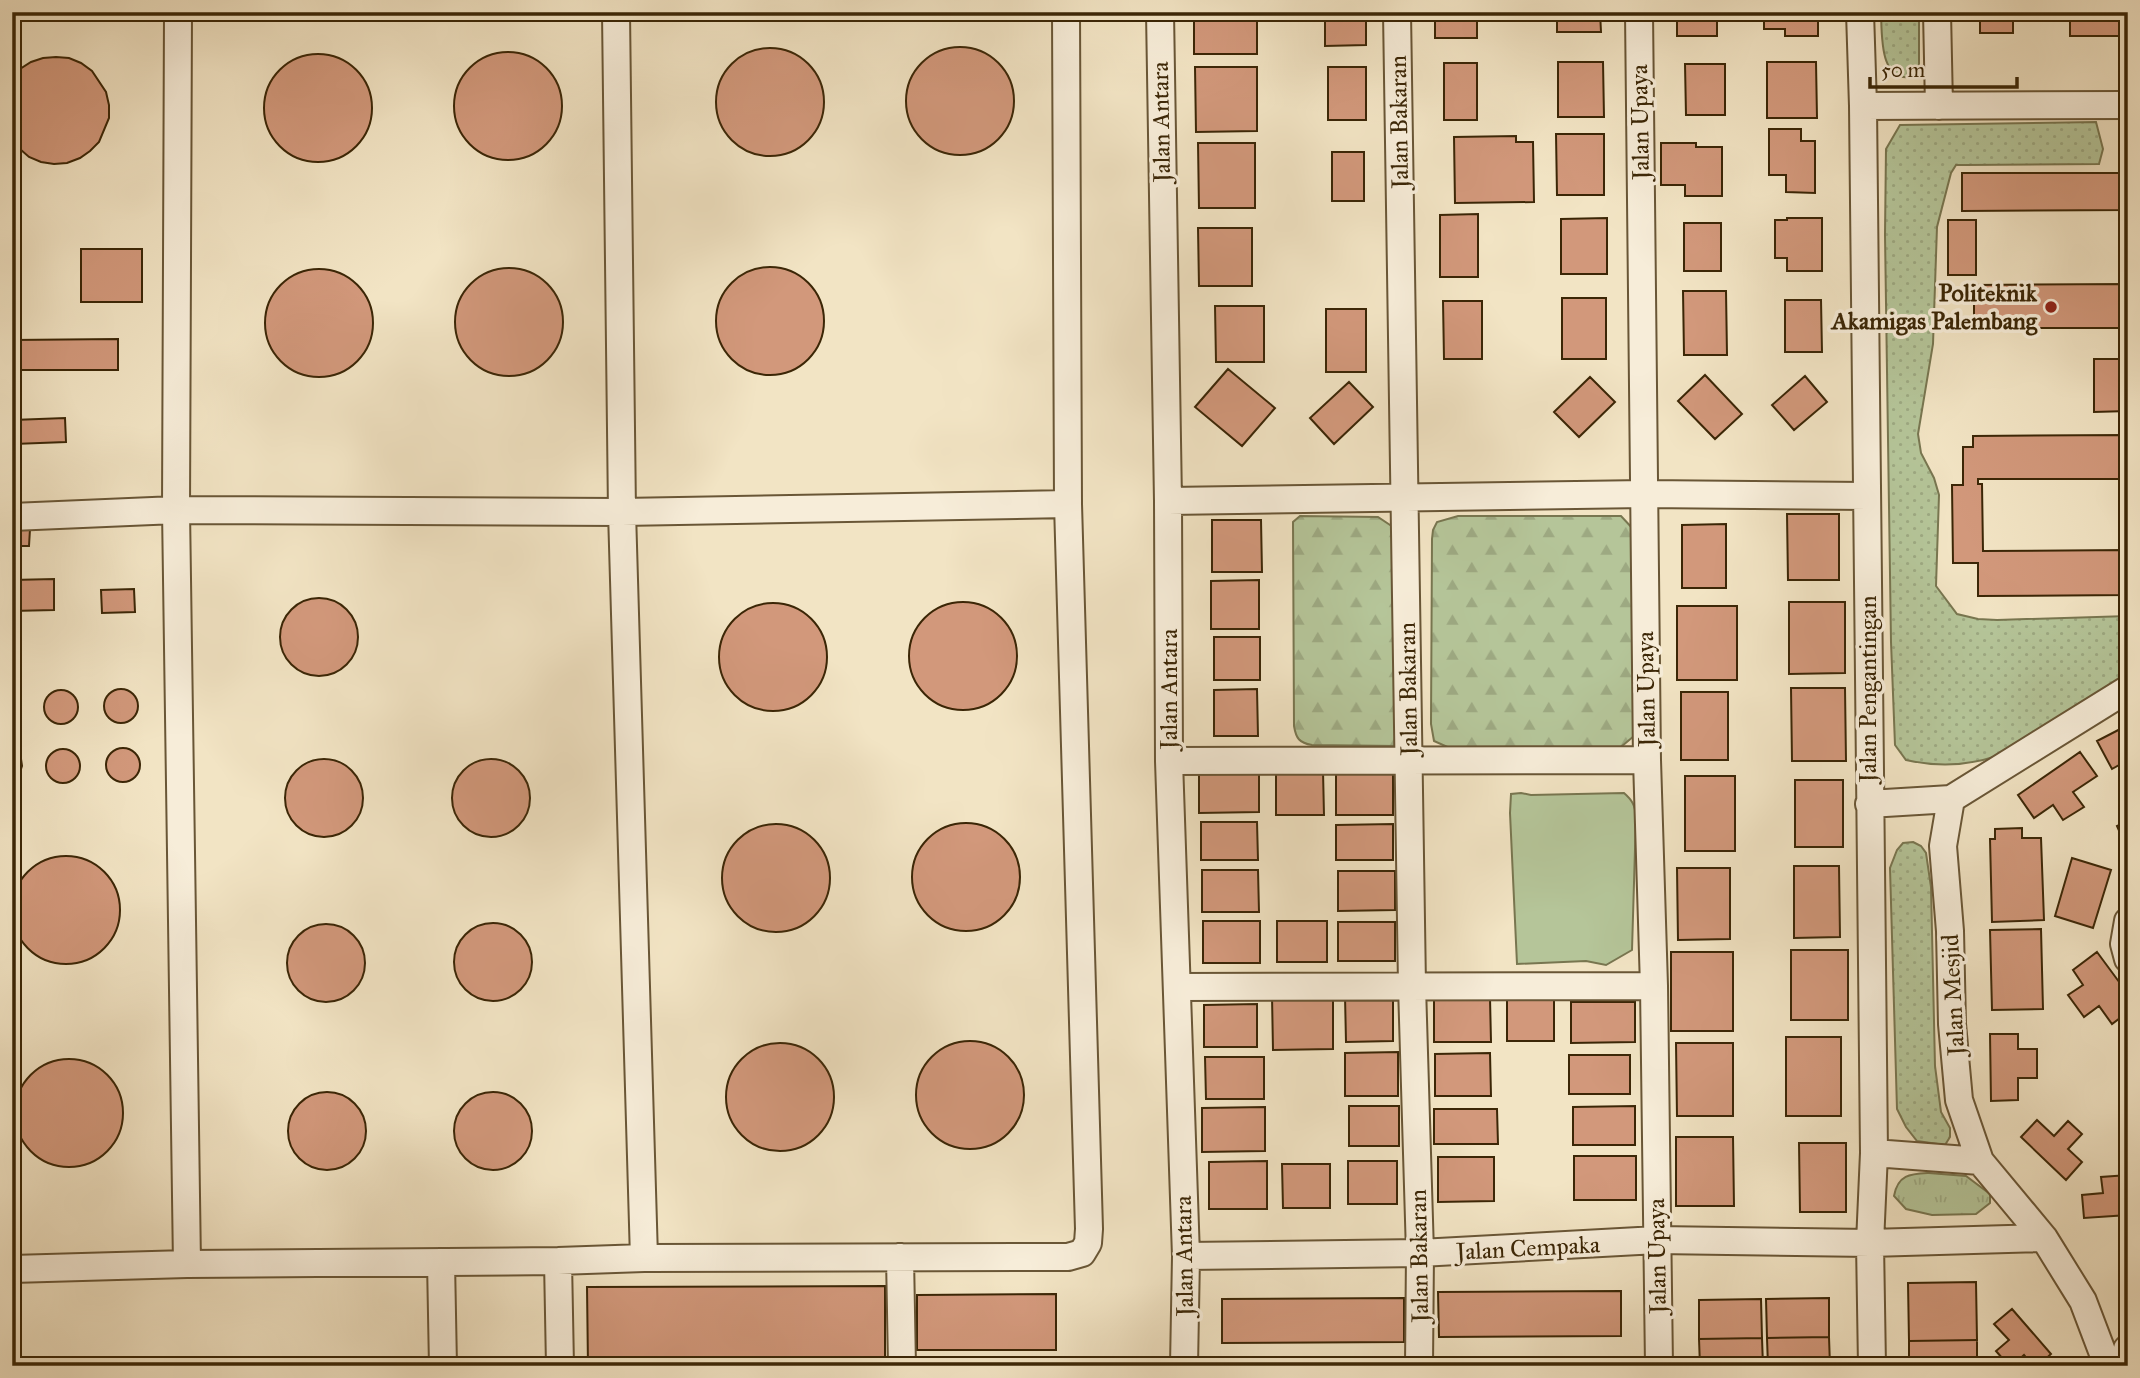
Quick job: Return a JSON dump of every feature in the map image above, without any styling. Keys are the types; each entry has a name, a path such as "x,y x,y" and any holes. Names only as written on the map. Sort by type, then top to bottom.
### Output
{"street":[{"path":"178,12 176,510 187,1264"},
{"path":"616,12 622,512 644,1258"},
{"path":"12,1269 644,1258 1068,1257 1082,1253 1088,1243 1089,1215 1069,505 1066,12"},
{"name":"Jalan Antara","path":"1160,12 1168,501 1169,761 1186,1256 1184,1366"},
{"name":"Jalan Bakaran","path":"1397,12 1412,986 1420,1253 1419,1366"},
{"name":"Jalan Upaya","path":"1639,12 1647,760 1654,986 1659,1366"},
{"name":"Jalan Pengantingan","path":"1860,12 1874,1153 1870,1243 1872,1366"},
{"path":"1937,12 1939,106"},
{"path":"1863,106 2128,105"},
{"path":"1168,501 1645,494 1867,496"},
{"path":"12,517 176,510 622,512 1069,505"},
{"path":"1869,804 1951,799 2128,689"},
{"path":"1169,761 1647,760"},
{"name":"Jalan Mesjid","path":"1951,799 1943,846 1950,931 1952,1024 1959,1100 1980,1161 2044,1238 2118,1354"},
{"path":"2128,921 2124,944 2128,959"},
{"path":"1177,987 1654,986"},
{"path":"1874,1153 1980,1161"},
{"name":"Jalan Cempaka","path":"1186,1256 1420,1253 1657,1240 1870,1243 2044,1238"},
{"path":"900,1257 902,1366"},
{"path":"558,1261 560,1366"},
{"path":"441,1262 443,1366"}],"green space":[{"path":"1881,12 1919,12 1919,68 1915,76 1903,77 1889,66 1883,45"},
{"path":"2096,122 2103,149 2099,164 1956,165 1951,173 1937,227 1933,344 1918,434 1921,453 1934,478 1939,495 1936,586 1957,614 1997,620 2128,616 2128,679 1997,756 1952,764 1906,760 1895,745 1891,642 1886,149 1900,125"},
{"path":"1300,516 1378,517 1393,527 1396,746 1312,745 1301,741 1296,734 1293,522"},
{"path":"1458,516 1621,516 1634,530 1634,736 1616,751 1452,749 1434,741 1431,724 1432,539 1437,522"},
{"path":"1624,793 1631,800 1636,816 1632,950 1606,965 1586,961 1517,964 1510,813 1511,794"},
{"path":"1913,842 1921,846 1926,853 1931,887 1935,1066 1941,1112 1950,1128 1950,1137 1945,1145 1917,1141 1897,1109 1890,868 1903,843"},
{"path":"1929,1173 1966,1176 1990,1194 1990,1203 1976,1214 1932,1215 1906,1209 1894,1196 1899,1183 1911,1175"}],"building":[{"path":"1194,12 1257,12 1257,54 1194,54"},
{"path":"1325,12 1366,12 1366,45 1325,46"},
{"path":"1435,12 1477,12 1477,38 1435,38"},
{"path":"1557,12 1600,12 1601,32 1557,32"},
{"path":"1677,12 1717,12 1717,36 1677,36"},
{"path":"1764,12 1818,12 1818,36 1785,36 1785,29 1764,29"},
{"path":"1980,12 2013,12 2013,33 1980,33"},
{"path":"2070,12 2128,12 2128,36 2070,36"},
{"path":"960,47 981,51 998,63 1010,80 1014,101 1010,122 998,139 981,151 960,155 939,151 922,139 910,122 906,101 910,80 922,63 939,51"},
{"path":"770,48 791,52 808,64 820,81 824,102 820,123 808,140 791,152 770,156 749,152 732,140 720,123 716,102 720,81 732,64 749,52"},
{"path":"508,52 529,56 546,68 558,85 562,106 558,127 546,144 529,156 508,160 487,156 470,144 458,127 454,106 458,85 470,68 487,56"},
{"path":"318,54 339,58 356,70 368,87 372,108 368,129 356,146 339,158 318,162 297,158 280,146 268,129 264,108 268,87 280,70 297,58"},
{"path":"56,57 69,58 92,71 106,92 109,118 99,142 90,151 67,163 54,164 29,157 12,142 12,78 31,62"},
{"path":"1558,62 1603,62 1604,117 1558,117"},
{"path":"1767,62 1816,62 1817,118 1767,118"},
{"path":"1444,63 1477,63 1477,120 1444,120"},
{"path":"1685,64 1725,64 1725,115 1686,115"},
{"path":"1195,67 1257,67 1257,131 1196,132"},
{"path":"1328,67 1366,67 1366,120 1328,120"},
{"path":"1769,129 1801,129 1801,141 1815,141 1815,193 1786,192 1786,175 1769,175"},
{"path":"1556,134 1604,134 1604,195 1557,195"},
{"path":"1516,136 1516,142 1533,142 1534,202 1455,203 1454,137"},
{"path":"1198,143 1255,143 1255,208 1199,208"},
{"path":"1661,143 1696,143 1696,147 1722,147 1722,196 1685,196 1685,185 1661,185"},
{"path":"1332,152 1364,152 1364,201 1332,201"},
{"name":"Politeknik Akamigas Palembang","path":"1962,173 2128,173 2128,210 1962,211"},
{"path":"1478,214 1478,277 1440,277 1440,215"},
{"path":"1607,218 1607,274 1561,274 1561,219"},
{"path":"1822,218 1822,271 1787,271 1787,258 1775,258 1775,220"},
{"path":"1948,220 1976,220 1976,275 1948,275"},
{"path":"1684,223 1721,223 1721,271 1684,271"},
{"path":"1198,228 1252,228 1252,286 1199,286"},
{"path":"81,249 142,249 142,302 81,302"},
{"path":"770,267 791,271 808,283 820,300 824,321 820,342 808,359 791,371 770,375 749,371 732,359 720,342 716,321 720,300 732,283 749,271"},
{"path":"509,268 530,272 547,284 559,301 563,322 559,343 547,360 530,372 509,376 488,372 471,360 459,343 455,322 459,301 471,284 488,272"},
{"path":"319,269 340,273 357,285 369,302 373,323 369,344 357,361 340,373 319,377 298,373 281,361 269,344 265,323 269,302 281,285 298,273"},
{"name":"Politeknik Akamigas Palembang","path":"2128,284 2128,328 1974,328 1974,285"},
{"path":"1683,291 1726,291 1727,355 1684,355"},
{"path":"1562,298 1606,298 1606,359 1562,359"},
{"path":"1785,300 1821,300 1822,352 1785,352"},
{"path":"1443,301 1482,301 1482,359 1444,359"},
{"path":"1215,306 1264,306 1264,362 1216,362"},
{"path":"1326,309 1366,309 1366,372 1326,372"},
{"path":"118,339 118,370 12,370 12,340"},
{"name":"Politeknik Akamigas Palembang","path":"2094,359 2128,359 2128,411 2094,412"},
{"path":"1228,369 1275,408 1242,446 1195,407"},
{"path":"1705,375 1742,414 1715,439 1678,401"},
{"path":"1805,376 1827,402 1794,430 1772,405"},
{"path":"1590,377 1615,402 1579,437 1554,412"},
{"path":"1349,382 1373,407 1334,444 1310,418"},
{"path":"65,418 66,442 14,444 13,420"},
{"path":"2126,435 2127,479 1978,479 1978,484 1982,484 1983,551 2128,550 2128,595 1978,596 1978,563 1953,563 1952,485 1963,485 1963,447 1973,447 1973,436"},
{"path":"1787,514 1839,514 1839,580 1788,580"},
{"path":"1212,520 1261,520 1262,572 1212,572"},
{"path":"1726,524 1726,588 1682,588 1682,525"},
{"path":"12,528 30,529 29,546 12,546"},
{"path":"54,579 54,610 12,611 12,580"},
{"path":"1259,580 1259,629 1211,629 1211,581"},
{"path":"134,589 135,612 102,613 101,590"},
{"path":"311,598 327,598 341,604 352,615 358,629 358,645 352,659 341,670 327,676 311,676 297,670 286,659 280,645 280,629 286,615 297,604"},
{"path":"963,602 984,606 1001,618 1013,635 1017,656 1013,677 1001,694 984,706 963,710 942,706 925,694 913,677 909,656 913,635 925,618 942,606"},
{"path":"1789,602 1845,602 1845,673 1789,674"},
{"path":"773,603 794,607 811,619 823,636 827,657 823,678 811,695 794,707 773,711 752,707 735,695 723,678 719,657 723,636 735,619 752,607"},
{"path":"1677,606 1737,606 1737,680 1677,680"},
{"path":"1214,637 1260,637 1260,680 1214,680"},
{"path":"1791,688 1845,688 1846,761 1792,761"},
{"path":"121,689 133,694 138,706 133,718 121,723 109,718 104,706 109,694"},
{"path":"1257,689 1258,736 1214,736 1214,690"},
{"path":"61,690 73,695 78,707 73,719 61,724 49,719 44,707 49,695"},
{"path":"1681,692 1728,692 1728,760 1681,760"},
{"path":"2128,725 2128,760 2112,769 2097,741"},
{"path":"123,748 135,753 140,765 135,777 123,782 111,777 106,765 111,753"},
{"path":"63,749 75,754 80,766 75,778 63,783 51,778 46,766 51,754"},
{"path":"12,751 21,759 22,766 18,778 12,782"},
{"path":"2080,752 2097,776 2073,792 2084,807 2063,820 2053,805 2034,818 2018,795"},
{"path":"316,759 332,759 346,765 357,776 363,790 363,806 357,820 346,831 332,837 316,837 302,831 291,820 285,806 285,790 291,776 302,765"},
{"path":"483,759 499,759 513,765 524,776 530,790 530,806 524,820 513,831 499,837 483,837 469,831 458,820 452,806 452,790 458,776 469,765"},
{"path":"1336,769 1393,769 1393,815 1336,815"},
{"path":"1276,771 1323,771 1324,815 1276,815"},
{"path":"1199,773 1259,773 1259,812 1199,813"},
{"path":"1685,776 1735,776 1735,851 1685,851"},
{"path":"1795,780 1843,780 1843,847 1795,847"},
{"path":"2128,821 2128,851 2117,826"},
{"path":"1201,822 1257,822 1258,860 1201,860"},
{"path":"966,823 987,827 1004,839 1016,856 1020,877 1016,898 1004,915 987,927 966,931 945,927 928,915 916,898 912,877 916,856 928,839 945,827"},
{"path":"776,824 797,828 814,840 826,857 830,878 826,899 814,916 797,928 776,932 755,928 738,916 726,899 722,878 726,857 738,840 755,828"},
{"path":"1393,824 1393,860 1336,860 1336,825"},
{"path":"2022,828 2022,838 2041,838 2044,920 1992,922 1990,839 1995,839 1995,829"},
{"path":"66,856 87,860 104,872 116,889 120,910 116,931 104,948 87,960 66,964 45,960 28,948 16,931 12,910 16,889 28,872 45,860"},
{"path":"2072,858 2111,870 2093,928 2055,916"},
{"path":"1794,866 1839,866 1840,937 1794,938"},
{"path":"1677,868 1730,868 1730,939 1678,940"},
{"path":"1202,870 1258,870 1259,912 1202,912"},
{"path":"1338,871 1395,871 1395,910 1338,911"},
{"path":"1203,921 1260,921 1260,963 1203,963"},
{"path":"1277,921 1327,921 1327,962 1277,962"},
{"path":"1338,922 1395,922 1395,961 1338,961"},
{"path":"485,923 501,923 515,929 526,940 532,954 532,970 526,984 515,995 501,1001 485,1001 471,995 460,984 454,970 454,954 460,940 471,929"},
{"path":"318,924 334,924 348,930 359,941 365,955 365,971 359,985 348,996 334,1002 318,1002 304,996 293,985 287,971 287,955 293,941 304,930"},
{"path":"2041,929 2043,1009 1992,1010 1990,930"},
{"path":"1791,950 1848,950 1848,1020 1791,1020"},
{"path":"1671,952 1733,952 1733,1031 1671,1031"},
{"path":"2097,952 2128,994 2128,1012 2112,1024 2099,1006 2084,1017 2068,995 2083,985 2073,970"},
{"path":"1333,995 1333,1049 1273,1050 1272,996"},
{"path":"1345,996 1393,996 1393,1041 1346,1042"},
{"path":"1507,997 1554,997 1554,1041 1507,1041"},
{"path":"1434,998 1490,998 1491,1042 1434,1042"},
{"path":"1571,1002 1635,1002 1635,1042 1571,1043"},
{"path":"1257,1004 1257,1047 1204,1047 1204,1005"},
{"path":"1990,1034 2018,1034 2018,1049 2037,1049 2037,1078 2018,1078 2018,1100 1991,1101"},
{"path":"1786,1037 1841,1037 1841,1116 1786,1116"},
{"path":"970,1041 991,1045 1008,1057 1020,1074 1024,1095 1020,1116 1008,1133 991,1145 970,1149 949,1145 932,1133 920,1116 916,1095 920,1074 932,1057 949,1045"},
{"path":"780,1043 801,1047 818,1059 830,1076 834,1097 830,1118 818,1135 801,1147 780,1151 759,1147 742,1135 730,1118 726,1097 730,1076 742,1059 759,1047"},
{"path":"1676,1043 1733,1043 1733,1116 1677,1116"},
{"path":"1398,1052 1398,1096 1345,1096 1345,1053"},
{"path":"1490,1053 1491,1096 1435,1096 1435,1054"},
{"path":"1569,1055 1630,1055 1630,1094 1569,1094"},
{"path":"1205,1057 1264,1057 1264,1099 1206,1099"},
{"path":"69,1059 90,1063 107,1075 119,1092 123,1113 119,1134 107,1151 90,1163 69,1167 48,1163 31,1151 19,1134 15,1113 19,1092 31,1075 48,1063"},
{"path":"319,1092 335,1092 349,1098 360,1109 366,1123 366,1139 360,1153 349,1164 335,1170 319,1170 305,1164 294,1153 288,1139 288,1123 294,1109 305,1098"},
{"path":"485,1092 501,1092 515,1098 526,1109 532,1123 532,1139 526,1153 515,1164 501,1170 485,1170 471,1164 460,1153 454,1139 454,1123 460,1109 471,1098"},
{"path":"1349,1106 1399,1106 1399,1146 1349,1146"},
{"path":"1635,1106 1635,1145 1573,1145 1573,1107"},
{"path":"1265,1107 1265,1151 1202,1152 1202,1108"},
{"path":"1434,1109 1497,1109 1498,1144 1434,1144"},
{"path":"2037,1120 2054,1136 2068,1121 2082,1134 2068,1149 2082,1162 2066,1180 2021,1137"},
{"path":"1676,1137 1733,1137 1734,1206 1676,1206"},
{"path":"1799,1143 1846,1143 1846,1212 1800,1212"},
{"path":"1574,1156 1636,1156 1636,1200 1574,1200"},
{"path":"1438,1157 1494,1157 1494,1201 1438,1202"},
{"path":"1267,1161 1267,1209 1209,1209 1209,1162"},
{"path":"1348,1161 1397,1161 1397,1204 1348,1204"},
{"path":"1282,1164 1330,1164 1330,1208 1283,1208"},
{"path":"2128,1175 2128,1215 2084,1218 2082,1195 2103,1193 2101,1177"},
{"path":"1976,1282 1977,1340 1909,1341 1908,1283"},
{"path":"885,1286 885,1366 588,1366 587,1287"},
{"path":"1621,1291 1621,1336 1439,1337 1438,1292"},
{"path":"1056,1294 1056,1350 917,1350 917,1295"},
{"path":"1404,1298 1404,1342 1222,1343 1222,1299"},
{"path":"1829,1298 1829,1337 1767,1338 1766,1299"},
{"path":"1761,1299 1762,1338 1699,1339 1699,1300"},
{"path":"2012,1309 2051,1354 2038,1366 2033,1366 2024,1355 2009,1366 1996,1351 2009,1340 1994,1324"},
{"path":"1829,1337 1830,1366 1768,1366 1767,1338"},
{"path":"1762,1338 1763,1366 1700,1366 1699,1339"},
{"path":"1977,1340 1977,1366 1909,1366 1909,1341"}],"place":[{"name":"Politeknik Akamigas Palembang","path":"2051,307"}]}
